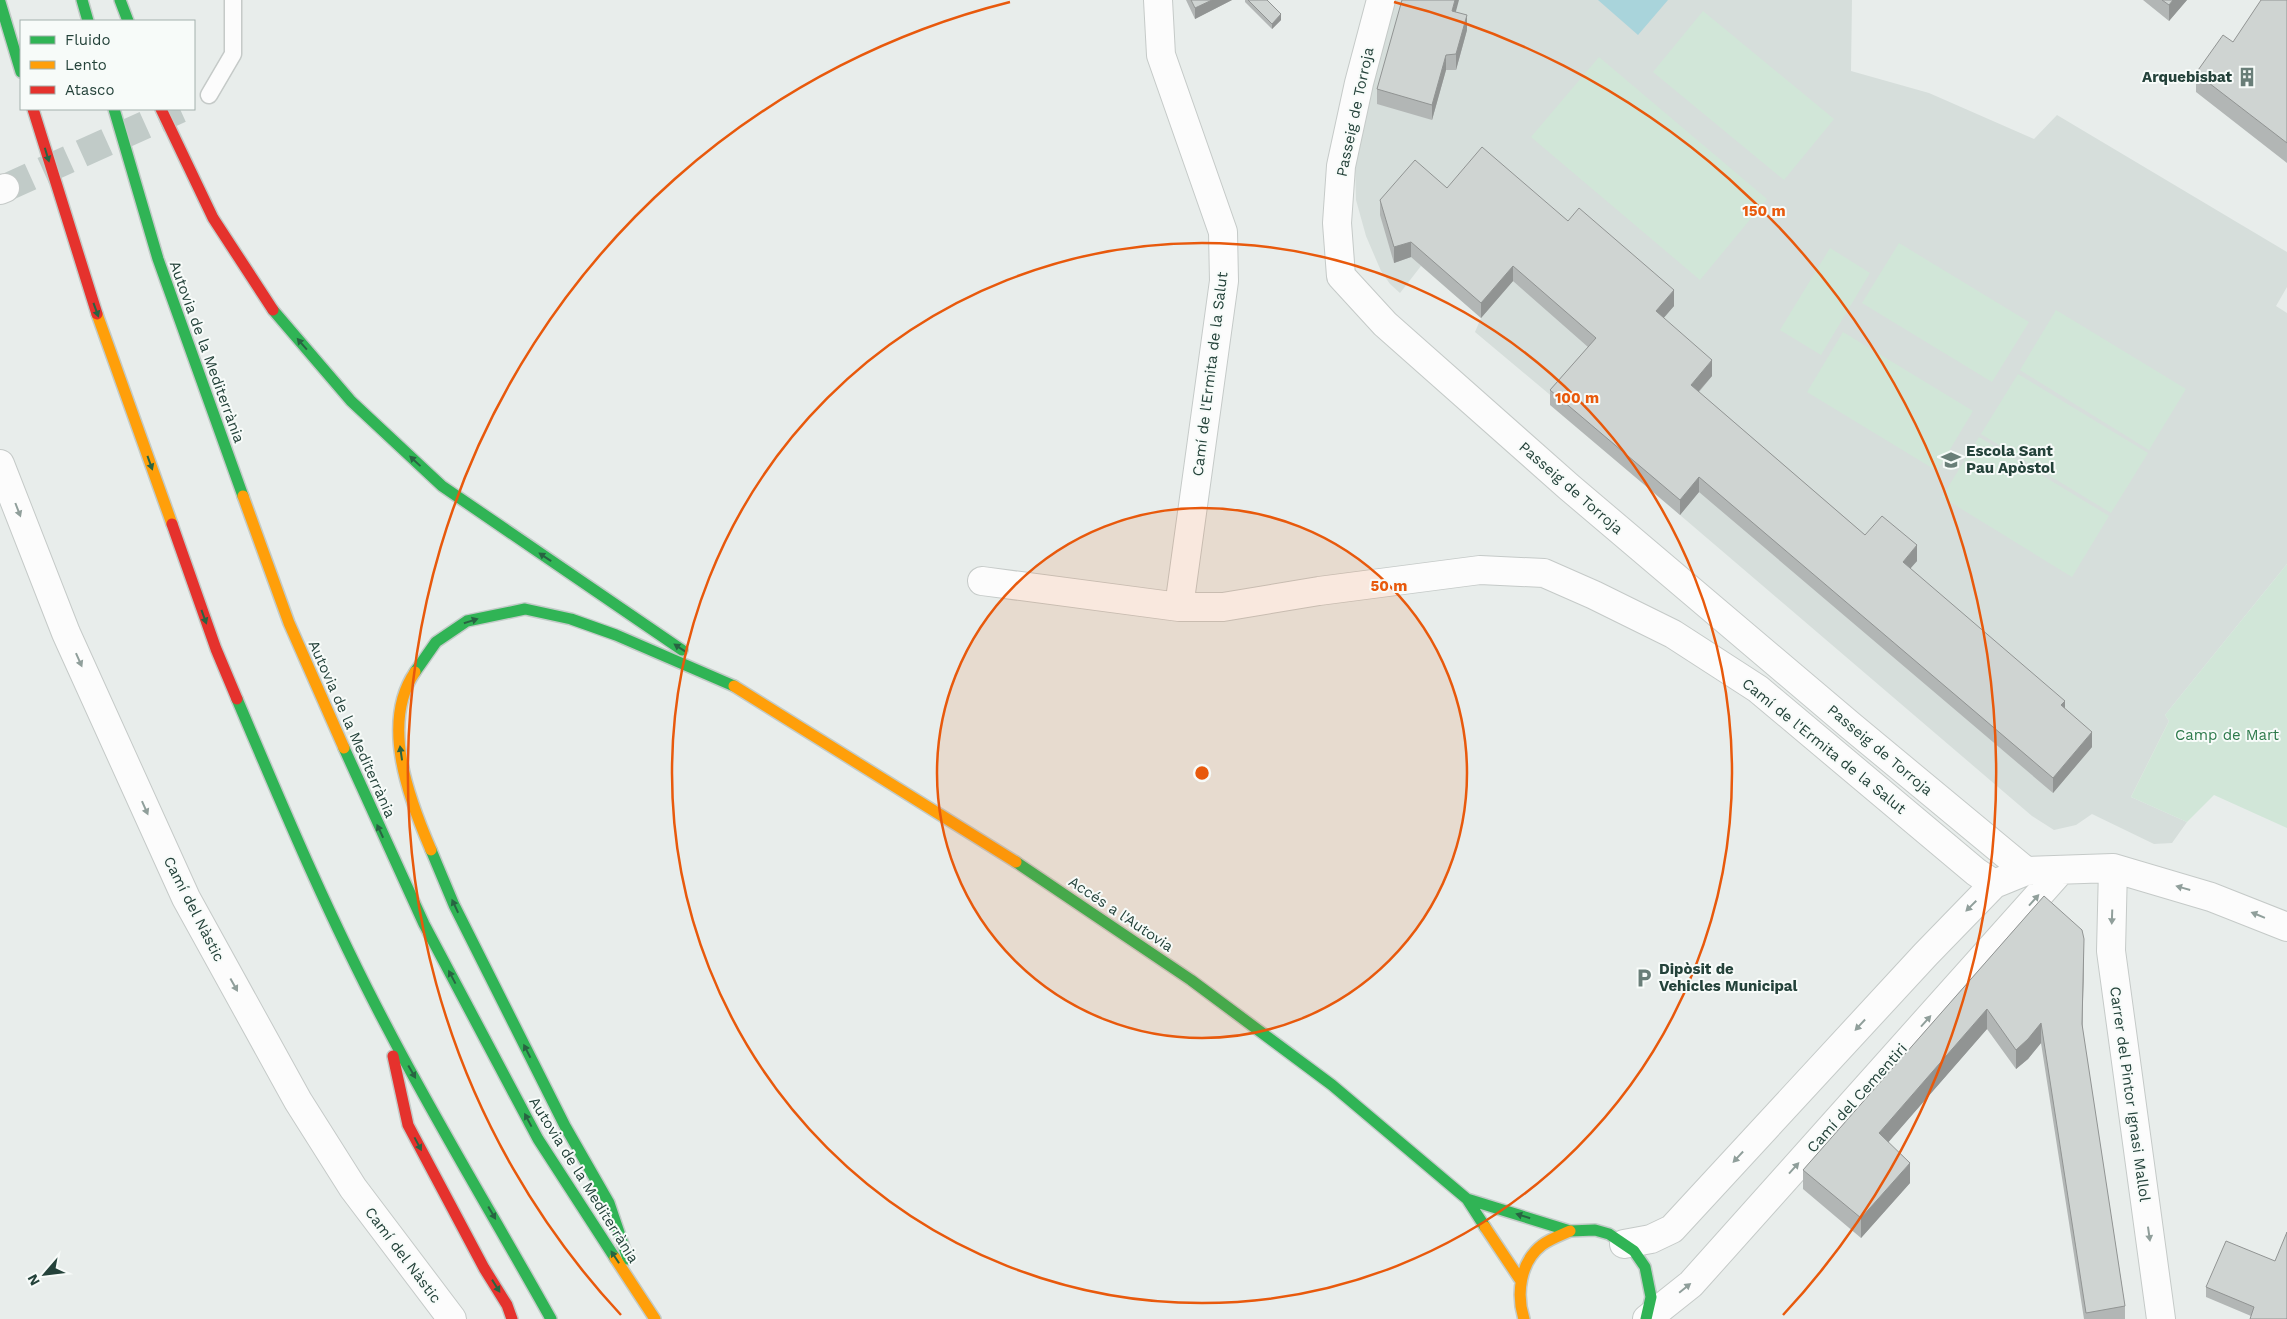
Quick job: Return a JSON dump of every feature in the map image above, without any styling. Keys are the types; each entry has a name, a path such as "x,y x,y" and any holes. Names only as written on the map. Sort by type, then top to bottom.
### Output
{"main road":[{"path":"82,0 88,20"},
{"path":"120,0 128,20"},
{"path":"0,2 20,69"},
{"path":"32,110 83,274 216,648 288,821 350,957 388,1030 552,1319"},
{"name":"Autovia de la Mediterrània","path":"114,110 158,259 289,623 361,788 424,924 538,1139 655,1319"},
{"path":"161,110 213,218 272,309 351,401 442,486 734,686"},
{"path":"641,1298 609,1203 560,1117 454,905 432,853 405,780 400,752 398,718 411,678 436,642 467,621 525,609 571,620 616,635 734,686"},
{"name":"Accés a l'Autovia","path":"734,686 1042,879 1191,980 1332,1085 1467,1199"},
{"path":"388,1030 408,1125 484,1268 507,1305 512,1319"},
{"path":"1467,1199 1570,1231 1595,1230 1609,1234 1624,1244 1634,1251 1645,1267 1651,1297 1646,1319"},
{"path":"1467,1199 1521,1281"},
{"path":"1522,1318 1519,1296 1521,1281 1530,1258 1541,1246 1570,1231"}],"street":[{"name":"Camí de l'Ermita de la Salut","path":"1158,0 1161,55 1223,232 1224,281 1179,607"},
{"name":"Passeig de Torroja","path":"1381,0 1359,83 1341,166 1338,223 1341,276 1384,324 1569,487 1843,720 2026,872"},
{"name":"Camí del Nàstic","path":"0,464 66,633 186,898 298,1101 353,1188 452,1319"},
{"name":"Camí de l'Ermita de la Salut","path":"982,581 1179,607 1223,607 1319,591 1480,570 1544,573 1673,634 1758,689 1976,872 1994,884"},
{"path":"1624,1244 1651,1239 1672,1229 1926,954 1994,884 2026,872 2113,868 2211,897 2287,927"},
{"name":"Carrer del Pintor Ignasi Mallol","path":"2113,868 2111,951 2161,1319"},
{"name":"Camí del Cementiri","path":"1646,1319 1691,1284 2061,870"}],"lane":[{"path":"209,96 232,54 233,0"}],"shaded area":[{"name":"Escola Sant Pau Apòstol","path":"1391,0 1852,0 1851,71 1929,93 2034,139 2057,115 2287,252 2287,287 2276,306 2287,313 2287,564 2165,715 2169,721 2131,797 2187,822 2172,843 2154,844 2092,814 2076,825 2054,830 2032,816 1680,515 1555,399 1475,332 1481,318 1421,266 1400,293 1390,284 1381,271 1366,236 1356,200 1355,166"}],"green space":[{"path":"1703,11 1834,119 1784,180 1653,72"},
{"path":"1599,57 1767,199 1700,280 1531,137"},
{"path":"1899,243 2029,322 1992,382 1862,303"},
{"path":"1830,248 1870,273 1821,355 1780,330"},
{"path":"2056,310 2186,389 2149,450 2020,370"},
{"path":"1843,332 1973,411 1937,471 1807,392"},
{"path":"2018,374 2148,453 2111,513 1981,434"},
{"path":"1979,437 2109,516 2072,577 1942,497"},
{"name":"Camp de Mart","path":"2287,564 2287,828 2214,795 2187,822 2131,797 2169,721 2165,715"}],"water":[{"path":"1598,0 1668,0 1638,35"}],"building":[{"path":"1191,0 1212,0 1195,8"},
{"path":"1248,0 1267,0 1281,14 1272,24"},
{"path":"1402,0 1455,0 1452,11 1467,15 1456,54 1446,55 1432,105 1377,89"},
{"path":"2162,0 2173,0 2169,5"},
{"name":"Arquebisbat","path":"2261,0 2287,0 2287,143 2196,73 2223,35 2233,42"},
{"path":"1482,147 1568,221 1579,208 1674,290 1656,311 1712,360 1691,385 1865,535 1882,516 1917,545 1903,562 2065,701 2061,705 2092,732 2053,778 1699,477 1680,500 1550,390 1596,338 1513,266 1481,303 1411,242 1394,247 1380,200 1415,160 1447,188"},
{"path":"2044,896 2082,930 2084,939 2082,1024 2125,1306 2086,1313 2041,1023 2016,1050 1987,1009 1879,1133 1910,1163 1861,1218 1803,1170"},
{"path":"2287,1232 2287,1319 2250,1319 2254,1307 2206,1287 2226,1241 2275,1261"}],"tunnel":[{"path":"5,188 178,110"}],"traffic: fast":[{"path":"82,0 88,20"},
{"path":"120,0 128,20"},
{"path":"0,2 20,69"},
{"path":"114,110 158,259 243,496"},
{"path":"273,310 351,401 442,486 682,650"},
{"path":"415,672 436,642 467,621 525,609 571,619 616,635 734,686"},
{"path":"237,699 309,866 367,989 427,1102 551,1319"},
{"path":"344,748 424,924 538,1139 615,1258"},
{"path":"431,850 454,905 565,1126 609,1203 628,1259"},
{"path":"1016,862 1191,980 1332,1085 1467,1199 1485,1227"},
{"path":"1467,1199 1570,1231 1595,1230 1609,1234 1634,1251 1645,1267 1651,1297 1646,1319"}],"traffic: slow":[{"path":"97,314 172,524"},
{"path":"243,496 289,623 344,748"},
{"path":"415,672 405,692 400,714 399,737 407,785 431,850"},
{"path":"734,686 1016,862"},
{"path":"1485,1227 1521,1281"},
{"path":"1524,1319 1520,1289 1529,1260 1542,1245 1570,1231"},
{"path":"615,1258 655,1319"}],"traffic: jam":[{"path":"33,110 97,314"},
{"path":"161,110 213,218 273,310"},
{"path":"172,524 216,649 237,699"},
{"path":"393,1056 408,1125 484,1268 507,1305 512,1319"}],"place":[{"name":"Arquebisbat","path":"2247,77"},
{"name":"Escola Sant Pau Apòstol","path":"1951,460"},
{"name":"Dipòsit de Vehicles Municipal","path":"1644,978"}]}
